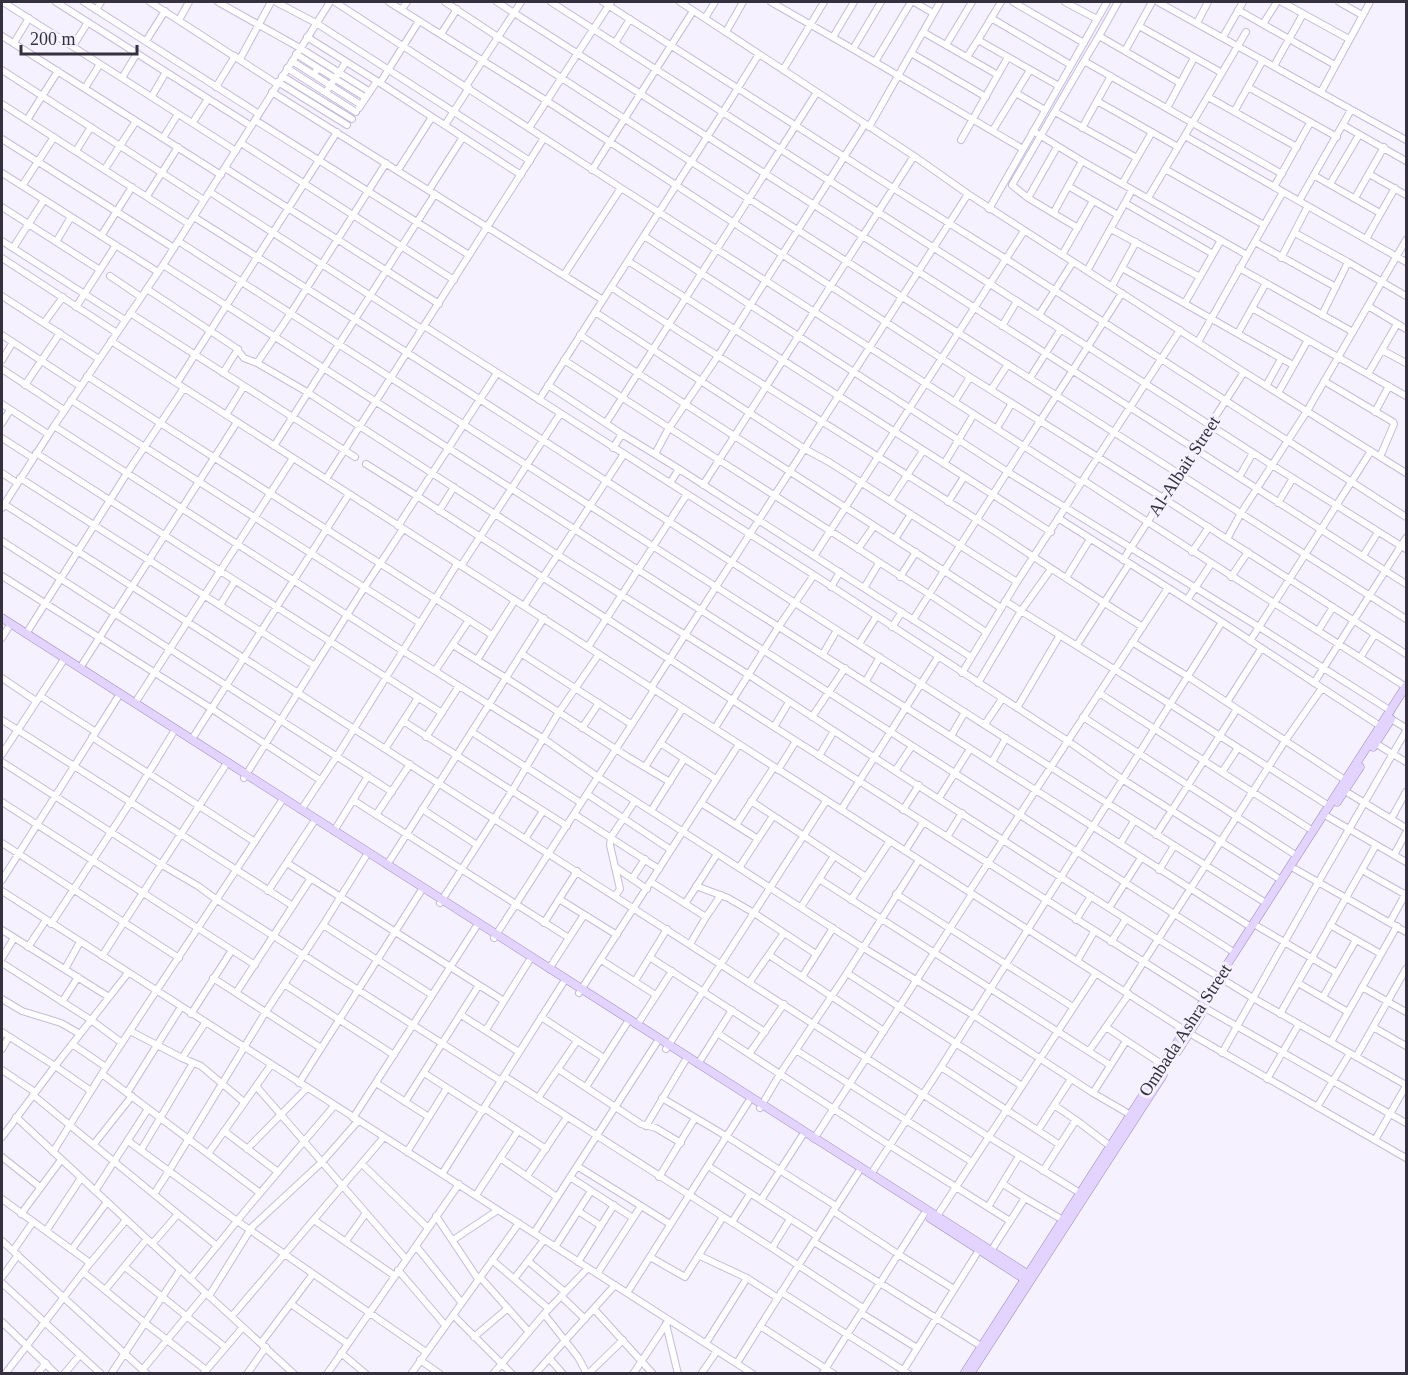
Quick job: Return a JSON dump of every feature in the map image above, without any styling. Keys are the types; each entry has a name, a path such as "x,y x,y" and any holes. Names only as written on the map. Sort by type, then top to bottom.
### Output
{"main road":[{"path":"2,618 173,733 334,831 476,927 549,969 685,1061 814,1138 910,1202 937,1216 991,1251 1028,1278"},
{"path":"5,626 80,668 96,681 192,739 313,823 441,902 563,983 637,1025 658,1041"},
{"name":"Ombada Ashra Street","path":"1221,979 1234,953 1295,869 1345,780 1376,743 1406,686"},
{"name":"Ombada Ashra Street","path":"964,1374 1187,1032 1313,831 1345,791 1380,726 1407,696"},
{"name":"Ombada Ashra Street","path":"970,1374 1063,1220 1163,1065 1187,1032"},
{"path":"667,1047 698,1064 802,1136 860,1170 871,1174 924,1214 1028,1278"}],"street":[{"path":"3,2 11,4 29,18 236,151"},
{"path":"57,2 208,99 255,120 470,255"},
{"path":"84,2 216,87 255,120"},
{"path":"96,10 101,2"},
{"path":"150,2 237,58 350,122"},
{"path":"179,20 189,2"},
{"path":"218,2 258,24 298,51 339,72 368,95"},
{"path":"216,87 237,58 271,2"},
{"path":"276,2 316,23 530,161"},
{"path":"330,2 158,273 80,386 2,507 78,551 1080,1194"},
{"path":"335,2 870,348 1406,686"},
{"path":"389,2 547,101 970,377 1407,654"},
{"path":"402,9 407,2"},
{"path":"445,2 748,199 1407,619"},
{"path":"497,2 1407,584"},
{"path":"445,125 521,2"},
{"path":"551,2 1404,548"},
{"path":"705,18 715,2"},
{"path":"726,32 743,2"},
{"path":"771,2 1023,149"},
{"path":"783,70 824,2"},
{"path":"833,37 854,2"},
{"path":"853,48 881,2"},
{"path":"875,62 913,2 933,13"},
{"path":"655,454 669,428 718,356 844,156 867,125 940,2"},
{"path":"946,45 972,2"},
{"path":"967,57 1001,2"},
{"path":"1013,2 1084,43"},
{"path":"1066,2 1097,19"},
{"path":"989,209 1107,2"},
{"path":"1078,228 1012,185 1118,2"},
{"path":"1125,51 1152,2"},
{"path":"1158,2 1407,140"},
{"path":"1197,23 1208,2"},
{"path":"1222,37 1243,2"},
{"path":"1263,24 1276,2"},
{"path":"1282,2 1349,39"},
{"path":"1339,2 1362,15"},
{"path":"1321,92 1370,2"},
{"path":"529,128 593,29 607,3 1407,517"},
{"path":"683,3 914,156 989,209 1244,372 1405,472 1407,464"},
{"path":"441,34 457,9"},
{"path":"592,170 693,10"},
{"path":"1238,10 1335,65"},
{"path":"146,41 165,11"},
{"path":"1274,66 1303,14"},
{"path":"14,43 29,18"},
{"path":"991,18 1071,65"},
{"path":"615,43 630,19"},
{"path":"177,383 320,159 379,82 419,21"},
{"path":"73,46 88,22"},
{"path":"1139,26 1222,73"},
{"path":"116,39 123,27"},
{"path":"923,32 998,75"},
{"path":"1148,198 1246,32"},
{"path":"2,36 221,175"},
{"path":"1099,36 1180,83"},
{"path":"308,37 521,175"},
{"path":"978,40 1059,87"},
{"path":"298,51 330,86 361,105"},
{"path":"122,78 137,53"},
{"path":"911,53 986,97"},
{"path":"539,400 759,54"},
{"path":"329,66 336,55"},
{"path":"961,140 1008,57"},
{"path":"1167,108 1194,58"},
{"path":"1234,112 1263,60"},
{"path":"292,61 368,95"},
{"path":"1084,61 1282,174"},
{"path":"311,116 346,62"},
{"path":"85,88 100,64"},
{"path":"287,68 356,112"},
{"path":"2,70 204,200"},
{"path":"993,130 1030,70"},
{"path":"27,120 58,71"},
{"path":"304,90 316,71"},
{"path":"152,96 166,72"},
{"path":"190,87 197,75"},
{"path":"1082,128 1111,76"},
{"path":"279,80 304,90 319,103"},
{"path":"1248,87 1336,137"},
{"path":"273,92 603,300"},
{"path":"606,423 817,92"},
{"path":"1016,93 1046,110"},
{"path":"1208,97 1297,147"},
{"path":"193,122 208,99"},
{"path":"350,108 354,101"},
{"path":"1097,101 1178,147"},
{"path":"2,104 189,224"},
{"path":"1299,201 1351,110"},
{"path":"1055,112 1137,158"},
{"path":"163,138 178,114"},
{"path":"398,170 432,117"},
{"path":"105,169 136,121"},
{"path":"1274,188 1310,123"},
{"path":"1343,126 1407,161"},
{"path":"76,151 92,127"},
{"path":"1033,132 1247,255"},
{"path":"1122,184 1152,132"},
{"path":"1330,184 1359,135"},
{"path":"1185,136 1407,262"},
{"path":"22,186 54,137"},
{"path":"274,446 418,222 463,137"},
{"path":"326,479 544,138"},
{"path":"2,139 174,248"},
{"path":"241,143 454,280"},
{"path":"147,196 178,147"},
{"path":"1029,198 1057,147"},
{"path":"1355,198 1383,147"},
{"path":"704,485 914,156"},
{"path":"1054,212 1082,161"},
{"path":"257,363 386,163"},
{"path":"225,168 439,303"},
{"path":"1165,170 1264,225"},
{"path":"2,173 158,273"},
{"path":"1370,174 1407,195"},
{"path":"1315,176 1380,213"},
{"path":"1068,186 1118,215"},
{"path":"101,236 132,187"},
{"path":"564,275 621,188"},
{"path":"1366,239 1395,188"},
{"path":"1087,271 1132,190"},
{"path":"210,192 814,575 1068,741 1122,779 1281,880"},
{"path":"1198,342 1283,192"},
{"path":"495,937 598,777 669,659 968,194"},
{"path":"13,248 44,200"},
{"path":"1062,255 1093,201"},
{"path":"1125,203 1213,254"},
{"path":"2,207 100,270"},
{"path":"1281,258 1308,207"},
{"path":"194,217 1134,821 1266,903"},
{"path":"56,242 71,218"},
{"path":"1111,229 1200,277"},
{"path":"814,556 1024,231"},
{"path":"1295,233 1407,296"},
{"path":"644,236 1008,472 1131,546 1323,668 1391,715 1407,730 1222,1053"},
{"path":"1185,303 1221,240"},
{"path":"1227,539 1241,513 1307,411 1407,240"},
{"path":"2,241 125,320"},
{"path":"178,241 1093,826 1158,870 1337,973"},
{"path":"1112,286 1136,242"},
{"path":"1255,242 1336,287"},
{"path":"76,307 116,245"},
{"path":"2,258 117,333"},
{"path":"21,270 28,258"},
{"path":"628,261 1050,531"},
{"path":"1039,315 1073,262"},
{"path":"1322,315 1348,262"},
{"path":"163,265 1234,953"},
{"path":"1122,268 1293,365"},
{"path":"1239,268 1353,332"},
{"path":"110,276 141,297"},
{"path":"1238,333 1266,283"},
{"path":"611,286 1143,627"},
{"path":"147,289 238,349 244,358 307,392 1158,940 1280,1014 1407,1085 1375,1140"},
{"path":"913,620 1122,293"},
{"path":"2,296 99,358"},
{"path":"44,323 63,297"},
{"path":"1002,326 1017,301"},
{"path":"1368,306 1407,329"},
{"path":"1252,308 1407,396"},
{"path":"595,312 805,449 1017,582"},
{"path":"130,313 355,457"},
{"path":"1368,375 1397,324"},
{"path":"1030,378 1061,329"},
{"path":"962,673 1097,456 1180,330"},
{"path":"25,385 60,333"},
{"path":"2,335 80,386"},
{"path":"580,335 1001,608"},
{"path":"1278,393 1308,340"},
{"path":"111,341 1187,1032 1407,1158"},
{"path":"2,360 13,342"},
{"path":"223,373 238,349"},
{"path":"1382,350 1407,363"},
{"path":"1266,386 1281,358"},
{"path":"564,360 986,632"},
{"path":"991,390 1008,364"},
{"path":"2,369 64,410"},
{"name":"Al-Albait Street","path":"1077,645 1104,603 1126,562 1131,546 1244,372"},
{"path":"245,776 380,563 431,473 497,373"},
{"path":"87,376 492,635"},
{"path":"955,401 970,377"},
{"path":"1324,381 1393,422 1380,457"},
{"path":"548,385 971,657"},
{"path":"226,415 244,386"},
{"path":"1375,411 1389,386"},
{"path":"26,634 127,473 184,388"},
{"path":"71,400 420,623"},
{"path":"997,428 1012,403"},
{"path":"2,404 48,434"},
{"path":"2,423 10,410"},
{"path":"301,810 420,623 560,414"},
{"path":"944,464 974,414"},
{"path":"80,668 237,422"},
{"path":"54,426 544,739 598,777 862,947 1131,1115"},
{"path":"613,448 622,434"},
{"path":"2,438 110,500 442,713"},
{"path":"890,501 923,451"},
{"path":"1250,641 1371,451"},
{"path":"1239,477 1253,453"},
{"path":"524,606 624,454"},
{"path":"135,703 293,458"},
{"path":"366,464 1144,963 1237,1026 1407,1123"},
{"path":"670,483 679,469"},
{"path":"2,473 19,480 95,525 315,666"},
{"path":"948,502 964,477"},
{"path":"1278,503 1293,478"},
{"path":"439,511 454,487"},
{"path":"192,739 349,494"},
{"path":"588,647 687,494"},
{"path":"896,539 911,514"},
{"path":"1058,518 1380,726"},
{"path":"858,549 874,526"},
{"path":"1192,552 1209,527"},
{"path":"1363,556 1378,532"},
{"path":"1314,683 1385,570 1404,548 1407,538"},
{"path":"1066,578 1090,539"},
{"path":"2,541 392,792"},
{"path":"900,577 916,552"},
{"path":"1231,577 1248,552"},
{"path":"864,588 879,563"},
{"path":"1187,600 1211,564"},
{"path":"978,683 1051,569"},
{"path":"831,587 840,572"},
{"path":"716,728 779,626 814,575"},
{"path":"2,576 155,672 320,780"},
{"path":"220,605 235,581"},
{"path":"814,1138 950,928 988,864 1168,588"},
{"path":"477,660 515,600"},
{"path":"1005,601 1329,806"},
{"path":"1318,631 1333,607"},
{"path":"892,627 902,612"},
{"path":"859,644 876,617"},
{"path":"387,865 544,618"},
{"path":"435,671 469,620"},
{"path":"871,1174 1222,622"},
{"path":"2,638 5,626"},
{"path":"823,654 837,630"},
{"path":"1360,658 1375,634"},
{"path":"1017,708 1060,635"},
{"path":"1132,642 1345,780"},
{"path":"453,645 670,782"},
{"path":"1227,702 1261,649"},
{"path":"522,654 631,724"},
{"path":"441,902 599,654"},
{"path":"866,681 880,657"},
{"path":"841,810 938,657"},
{"path":"2,754 64,660"},
{"path":"812,717 845,668"},
{"path":"2,678 94,734 148,774 255,842"},
{"path":"426,736 459,686"},
{"path":"1089,1052 1285,741 1322,688"},
{"path":"1099,693 1313,831"},
{"path":"2,880 118,697"},
{"path":"385,749 418,698"},
{"path":"985,724 1002,699"},
{"path":"774,727 789,702"},
{"path":"582,728 599,703"},
{"path":"645,766 683,708"},
{"path":"1156,835 1237,709"},
{"path":"951,736 965,712"},
{"path":"1083,717 1297,856"},
{"path":"2,720 293,906"},
{"path":"403,721 567,826"},
{"path":"819,756 834,731"},
{"path":"472,732 581,803"},
{"path":"28,947 74,889 173,733"},
{"path":"992,762 1006,738"},
{"path":"736,825 796,741"},
{"path":"660,743 716,779"},
{"path":"1376,743 1407,762"},
{"path":"580,991 739,744"},
{"path":"895,771 912,746"},
{"path":"1222,772 1238,748"},
{"path":"939,798 970,749"},
{"path":"651,811 684,759"},
{"path":"2,762 442,1044 538,1098 732,1222 917,1348"},
{"path":"376,815 410,765"},
{"path":"102,956 225,766"},
{"path":"334,831 368,776"},
{"path":"903,810 919,785"},
{"path":"1345,791 1407,828"},
{"path":"587,794 671,850"},
{"path":"1391,819 1406,794"},
{"path":"353,800 568,938"},
{"path":"615,896 620,889 610,845 611,837 635,801"},
{"path":"751,801 866,877"},
{"path":"667,1047 826,801"},
{"path":"2,802 255,965"},
{"path":"53,1152 106,1067 281,802"},
{"path":"701,803 758,839"},
{"path":"422,810 477,845"},
{"path":"525,839 543,811"},
{"path":"947,837 962,813"},
{"path":"574,814 659,869"},
{"path":"1326,815 1407,862"},
{"path":"739,868 773,816"},
{"path":"1120,844 1134,821"},
{"path":"268,891 313,823"},
{"path":"905,851 923,823"},
{"path":"1394,855 1407,833"},
{"path":"851,900 890,841"},
{"path":"2,843 179,958"},
{"path":"1280,1014 1376,845"},
{"path":"1158,870 1174,846"},
{"path":"685,904 717,854"},
{"path":"154,1194 265,1013 366,856"},
{"path":"801,907 834,856"},
{"path":"1109,908 1141,858"},
{"path":"632,879 645,859"},
{"path":"761,1106 918,860"},
{"path":"287,863 504,1001"},
{"path":"614,867 647,889"},
{"path":"1295,869 1407,932"},
{"path":"1362,870 1406,894 1389,922"},
{"path":"544,922 577,872"},
{"path":"236,993 310,878"},
{"path":"819,879 1110,1065"},
{"path":"651,882 706,917"},
{"path":"696,886 722,895 754,913 816,954"},
{"path":"2,891 615,1285 667,1322 706,1343 753,1374"},
{"path":"299,1083 421,891"},
{"path":"897,894 1073,1007"},
{"path":"690,944 722,895"},
{"path":"1076,920 1091,896"},
{"path":"559,899 617,936"},
{"path":"549,969 584,915"},
{"path":"1111,942 1126,919"},
{"path":"323,925 432,995"},
{"path":"1330,925 1381,954"},
{"path":"1331,1042 1397,926"},
{"path":"2,1241 145,1371 167,1340 207,1294 250,1230 321,1162 356,1120 376,1083 476,927"},
{"path":"802,977 833,928"},
{"path":"635,981 667,929"},
{"path":"2,930 109,997"},
{"path":"1077,961 1094,932"},
{"path":"749,983 784,933"},
{"path":"2,958 14,938"},
{"path":"1323,997 1356,940"},
{"path":"65,969 80,942"},
{"path":"191,1014 231,950"},
{"path":"769,956 884,1031"},
{"path":"651,958 765,1032"},
{"path":"601,960 656,995"},
{"path":"486,1030 529,961"},
{"path":"2,973 4,965 91,1020 122,1043"},
{"path":"1356,1057 1404,978 1407,969"},
{"path":"637,1025 672,971"},
{"path":"847,973 1022,1086"},
{"path":"937,1216 1096,973"},
{"path":"2,1137 128,974"},
{"path":"62,1002 78,977"},
{"path":"213,978 321,1048"},
{"path":"442,1174 563,983"},
{"path":"1298,983 1348,1012"},
{"path":"284,984 394,1055"},
{"path":"405,1102 479,986"},
{"path":"1362,987 1407,1012"},
{"path":"2,999 22,1011 61,1023 80,1034"},
{"path":"749,1054 784,1004"},
{"path":"94,1144 130,1095 181,1007"},
{"path":"698,1064 732,1010"},
{"path":"461,1015 519,1052"},
{"path":"541,1017 604,1058"},
{"path":"182,1058 205,1023"},
{"path":"586,1088 627,1023"},
{"path":"1267,1078 1299,1024"},
{"path":"1106,1027 1163,1065"},
{"path":"1373,1027 1407,1046"},
{"path":"130,1031 206,1070 244,1102"},
{"path":"2,1032 91,1091"},
{"path":"717,1034 1010,1221"},
{"path":"2,1049 9,1037"},
{"path":"538,1098 577,1041"},
{"path":"534,1233 658,1041"},
{"path":"1093,1093 1126,1041"},
{"path":"72,1044 106,1067"},
{"path":"796,1050 972,1162"},
{"path":"1317,1107 1350,1053"},
{"path":"646,1126 685,1061"},
{"path":"141,1150 193,1063"},
{"path":"208,1154 271,1065"},
{"path":"941,1066 1060,1145"},
{"path":"558,1069 641,1124 656,1128 681,1143"},
{"path":"2,1070 217,1246"},
{"path":"424,1073 546,1149"},
{"path":"102,1074 260,1193"},
{"path":"1038,1130 1071,1079"},
{"path":"376,1083 429,1117"},
{"path":"256,1086 406,1260"},
{"path":"247,1149 307,1088"},
{"path":"407,1152 447,1088"},
{"path":"662,1098 780,1171 898,1254 954,1289"},
{"path":"627,1293 749,1101"},
{"path":"190,1279 334,1106"},
{"path":"1054,1106 1110,1146"},
{"path":"95,1191 148,1108"},
{"path":"16,1117 294,1374"},
{"path":"527,1176 567,1117"},
{"path":"659,1177 695,1118"},
{"path":"1043,1171 1076,1120"},
{"path":"2,1123 9,1128"},
{"path":"224,1131 278,1172"},
{"path":"476,1195 518,1131"},
{"path":"761,1200 802,1136"},
{"path":"232,1316 384,1137"},
{"path":"128,1141 237,1221 426,1352"},
{"path":"988,1207 1019,1156"},
{"path":"2,1157 40,1187"},
{"path":"500,1158 557,1197"},
{"path":"21,1214 61,1160"},
{"path":"362,1164 428,1228"},
{"path":"577,1166 670,1224"},
{"path":"708,1166 790,1219 879,1283 981,1346"},
{"path":"737,1363 860,1170"},
{"path":"570,1177 633,1218"},
{"path":"46,1231 81,1178"},
{"path":"327,1374 459,1184"},
{"path":"1003,1184 1063,1220"},
{"path":"606,1200 613,1188"},
{"path":"555,1247 591,1191"},
{"path":"732,1222 750,1194"},
{"path":"991,1251 1025,1198"},
{"path":"2,1199 90,1263"},
{"path":"72,1249 107,1202"},
{"path":"578,1262 614,1206"},
{"path":"597,1274 641,1206"},
{"path":"453,1240 498,1210"},
{"path":"578,1211 601,1226"},
{"path":"346,1241 366,1213"},
{"path":"105,1290 178,1214"},
{"path":"824,1371 924,1214"},
{"path":"436,1216 479,1278 529,1332"},
{"path":"650,1257 685,1278 723,1217"},
{"path":"772,1248 790,1219"},
{"path":"5,1374 126,1220"},
{"path":"314,1220 396,1273 445,1325"},
{"path":"2,1277 33,1222"},
{"path":"411,1374 519,1223"},
{"path":"514,1279 544,1240"},
{"path":"416,1246 461,1302"},
{"path":"700,1256 780,1295 847,1334 904,1372 980,1250"},
{"path":"492,1260 547,1312 587,1374 623,1340"},
{"path":"528,1261 563,1294 585,1319"},
{"path":"125,1267 225,1347"},
{"path":"493,1374 588,1268"},
{"path":"111,1374 180,1270"},
{"path":"83,1272 205,1372 243,1327"},
{"path":"247,1374 263,1345 313,1274"},
{"path":"706,1343 747,1278"},
{"path":"2,1283 101,1374"},
{"path":"536,1373 615,1285"},
{"path":"291,1304 348,1344"},
{"path":"474,1337 508,1308"},
{"path":"594,1309 653,1374"},
{"path":"453,1316 513,1374"},
{"path":"633,1374 667,1322"},
{"path":"667,1322 678,1374"},
{"path":"2,1324 56,1374"},
{"path":"760,1326 824,1371 834,1374"},
{"path":"701,1374 717,1351"},
{"path":"341,1353 366,1374"},
{"path":"64,1374 80,1355"},
{"path":"549,1358 562,1374"},
{"path":"420,1360 440,1374"},
{"path":"37,1374 45,1363"}]}
